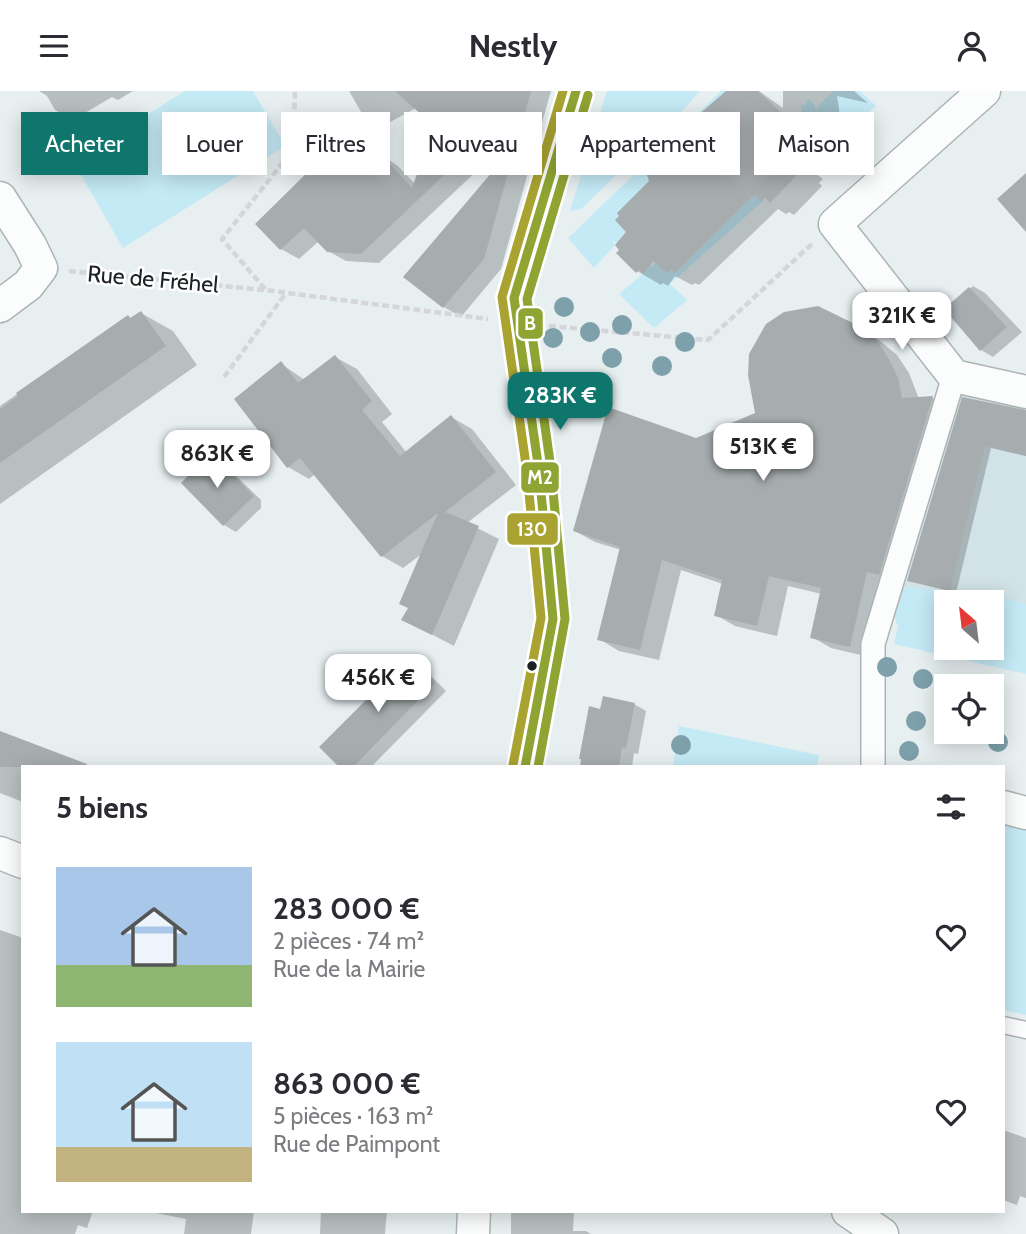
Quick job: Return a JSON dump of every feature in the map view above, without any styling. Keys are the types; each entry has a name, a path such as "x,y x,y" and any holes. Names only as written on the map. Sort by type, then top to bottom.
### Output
{"street":[{"path":"525,765 553,619 539,471 514,298 576,91"},
{"path":"984,91 835,224 954,376 1026,392"},
{"path":"0,198 30,245 41,268 41,277 0,306"},
{"path":"873,765 873,643 954,376"},
{"path":"1005,808 1026,813"},
{"path":"0,853 21,861"},
{"path":"473,1234 474,1213"},
{"path":"851,1213 882,1234"}],"lane":[{"path":"1005,1025 1026,1030"}],"path":[{"path":"265,290 222,239 293,150 295,91"},
{"name":"Rue de Fréhel","path":"41,277 287,292 518,323 708,339 835,224"},
{"path":"224,377 287,292"}],"shaded area":[{"path":"185,91 253,91 265,112 162,112 162,175 239,175 123,248 81,175 148,175 148,114"},
{"path":"607,91 700,91 681,112 601,112"},
{"path":"721,91 728,91 706,112 699,112"},
{"path":"833,91 860,91 876,106 869,112 801,112 801,105 805,105 809,99 815,109 818,109"},
{"path":"267,115 281,139 281,149 267,157"},
{"path":"581,175 617,175 581,209 570,211"},
{"path":"634,175 656,175 658,178 636,233 622,247 612,240 615,245 594,268 568,238"},
{"path":"755,188 762,202 670,284 687,300 654,328 619,294 643,274 646,270 642,267 647,262 652,267 657,262 675,273 745,204"},
{"path":"953,391 1026,407 1026,629 1004,612 1004,590 934,590 934,603 885,604"},
{"path":"902,587 934,590 934,653 894,644 898,626 893,614"},
{"path":"1004,597 1026,604 1026,674 964,660 1004,660"},
{"path":"679,726 819,755 817,765 673,765"},
{"path":"1005,820 1026,826 1026,1015 1005,1010"}],"building":[{"path":"395,91 531,91 525,112 418,112"},
{"path":"726,91 758,91 780,112 754,112 754,175 797,175 770,203 765,198 762,202 754,195 675,273 671,270 667,273 653,261 643,274 639,270 636,273 616,253 619,250 615,245 626,232 615,220 619,216 617,213 649,181 647,175 740,175 740,112 702,112"},
{"path":"390,164 412,188 417,175 444,175 361,254 327,252 304,228 280,250 255,224 305,175 390,175"},
{"path":"1026,173 1026,232 997,199"},
{"path":"490,175 508,175 484,259 443,308 403,277"},
{"path":"969,287 1007,327 980,351 944,309"},
{"path":"818,306 859,326 878,342 898,378 902,398 933,396 879,575 867,572 850,647 810,638 821,588 769,576 757,626 714,616 722,580 662,560 640,650 597,640 620,547 573,531 608,407 696,438 755,413 748,375 749,354 766,324 784,312"},
{"path":"141,311 166,346 0,463 0,409 18,396 16,393 128,315 130,318"},
{"path":"335,355 372,401 362,410 400,456 451,415 496,472 445,512 479,526 432,635 401,620 408,608 399,604 438,513 381,557 300,458 287,468 234,399 281,361 298,383"},
{"path":"962,397 1026,410 1026,456 985,446 950,590 907,581"},
{"path":"211,453 254,496 223,526 181,483"},
{"path":"407,655 435,683 355,765 337,765 319,747 369,697 366,695"},
{"path":"603,696 635,703 626,748 622,747 619,765 580,765 579,759 589,706 600,709"},
{"path":"0,731 87,764 21,765 0,767"}],"transit line":[{"name":"130","path":"513,765 541,618 527,472 502,297 563,91"},
{"name":"M2","path":"525,765 553,619 539,471 514,298 576,91"},
{"name":"B","path":"538,765 565,619 551,469 527,299 588,95"}]}
